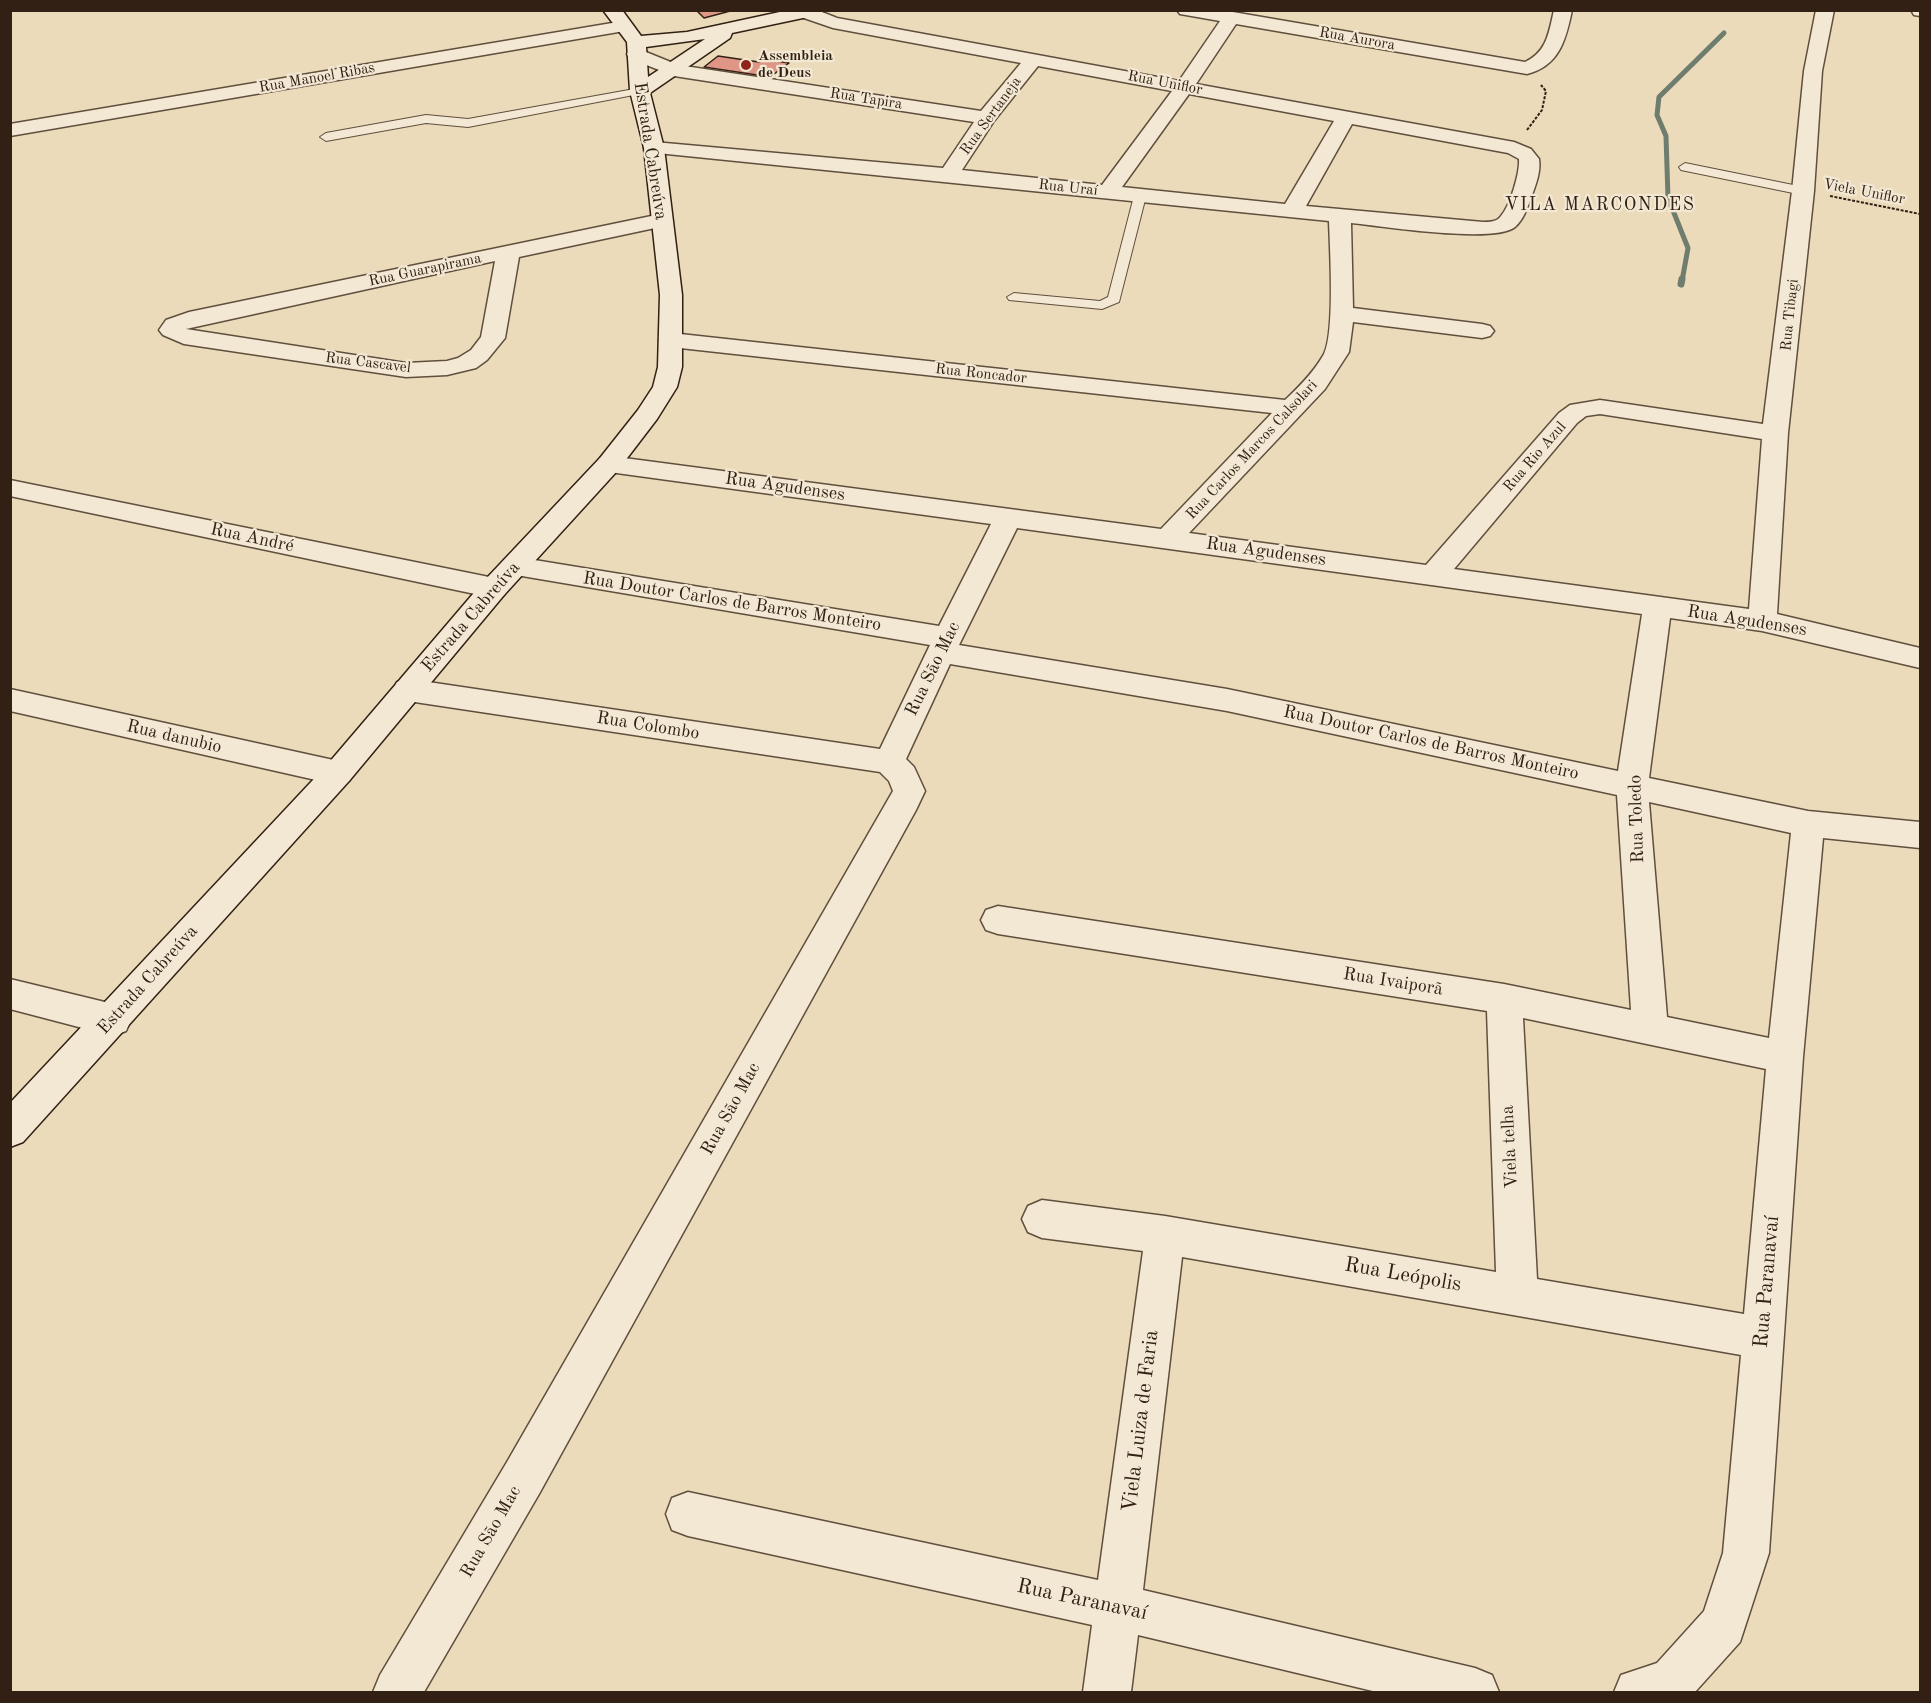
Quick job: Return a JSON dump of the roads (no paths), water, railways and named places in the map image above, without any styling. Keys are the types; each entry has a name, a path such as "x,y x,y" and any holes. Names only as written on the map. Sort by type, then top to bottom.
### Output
{"street":[{"path":"612,10 636,48 812,12"},
{"name":"Rua Aurora","path":"1186,10 1527,68 1542,63 1551,53 1563,10"},
{"name":"Rua Tibagi","path":"1761,621 1775,433 1803,191 1813,71 1825,10"},
{"name":"Rua Uniflor","path":"812,12 833,23 1185,86 1519,150 1529,159 1530,166 1520,199 1509,221 1497,227 1483,229"},
{"path":"1107,192 1185,86 1231,18"},
{"name":"Rua Manoel Ribas","path":"10,130 624,26"},
{"path":"640,91 674,70 730,29"},
{"name":"Rua Tapira","path":"636,48 674,70 986,118"},
{"name":"Estrada Cabreúva","path":"10,1130 338,773 494,588 609,464 648,414 665,387 670,367 671,296 654,148 640,91 636,48"},
{"name":"Rua Sertaneja","path":"949,175 986,118 1034,59"},
{"path":"1292,211 1346,118"},
{"name":"Rua Uraí","path":"654,148 949,175 1483,229"},
{"name":"Rua Carlos Marcos Calsolari","path":"1168,539 1291,408 1317,384 1337,352 1342,314 1340,216"},
{"name":"Rua Guarapirama","path":"189,319 661,220"},
{"name":"Rua Cascavel","path":"189,319 174,325 173,332 184,337 202,340 406,370 447,368 466,363 479,355 493,338 508,253"},
{"path":"1342,314 1482,331"},
{"name":"Rua Roncador","path":"671,340 1291,408"},
{"name":"Rua Rio Azul","path":"1433,574 1568,418 1579,410 1600,407 1775,433"},
{"name":"Rua Agudenses","path":"609,464 1433,574 1657,608 1761,621 1848,639 1920,658"},
{"name":"Rua André","path":"10,488 494,588"},
{"name":"Rua São Mac","path":"397,1692 523,1478 900,810 909,791 903,775 889,762 944,645 1008,518"},
{"name":"Rua Doutor Carlos de Barros Monteiro","path":"516,566 1227,700 1808,824 1920,835"},
{"name":"Rua Toledo","path":"1650,1030 1632,786 1657,608"},
{"name":"Rua Colombo","path":"408,690 889,762"},
{"name":"Rua danubio","path":"10,700 338,773"},
{"name":"Rua Paranavaí","path":"1638,1692 1671,1683 1723,1625 1746,1553 1785,1057 1808,824"},
{"name":"Rua Ivaiporã","path":"998,920 1504,999 1785,1057"},
{"path":"10,994 113,1020"},
{"name":"Viela telha","path":"1504,999 1517,1294"},
{"name":"Rua Leópolis","path":"1042,1219 1165,1234 1763,1338"},
{"name":"Viela Luiza de Faria","path":"1107,1692 1165,1234"},
{"name":"Rua Paranavaí","path":"688,1514 1117,1607 1475,1692"}],"lane":[{"path":"326,137 426,118 468,123 640,91"},
{"path":"498,105 557,96 602,98"},
{"path":"1685,167 1803,191"},
{"path":"1014,297 1102,305 1114,299 1140,196"}],"waterway":[{"path":"1682,281 1688,248 1668,198 1666,136 1657,115 1659,97 1724,33"},
{"path":"1681,284 1682,279"}],"place":[{"name":"Assembleia de Deus","path":"746,65"}],"district":[{"name":"VILA MARCONDES","path":"1600,205"}]}
